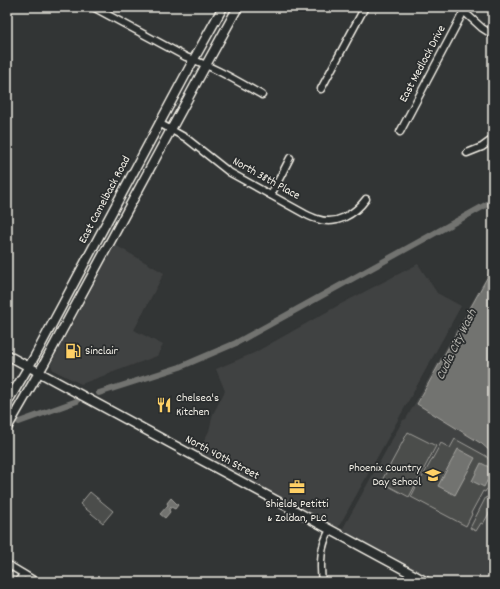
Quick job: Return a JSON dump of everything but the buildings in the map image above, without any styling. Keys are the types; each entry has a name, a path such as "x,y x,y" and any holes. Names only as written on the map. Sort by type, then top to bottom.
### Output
{"main road":[{"name":"East Camelback Road","path":"7,403 223,7"},
{"name":"East Camelback Road","path":"7,428 40,372 238,7"},
{"path":"104,226 115,232"},
{"name":"North 40th Street","path":"7,355 427,582"}],"street":[{"path":"93,7 186,57 194,59 262,95"},
{"path":"321,89 365,7"},
{"path":"463,8 482,28 493,35"},
{"name":"East Medlock Drive","path":"400,132 463,8"},
{"name":"North 38th Place","path":"159,123 186,138 228,172 314,218 327,221 340,220 357,210 366,199"},
{"path":"467,153 482,147 493,139"},
{"path":"271,195 290,158"},
{"path":"322,582 322,547 330,530"},
{"path":"7,564 37,582"},
{"path":"18,582 23,574"}],"shaded area":[{"path":"115,245 164,273 134,330 163,345 157,356 81,384 53,370 51,364"},
{"path":"418,264 437,293 461,306 338,528 198,452 209,431 213,414 225,391 216,369 254,353 339,305"},
{"name":"Phoenix Country Day School","path":"493,265 493,582 437,582 342,530 403,420 406,419"},
{"path":"408,432 436,446 409,497 381,482"},
{"path":"455,439 486,456 493,465 493,485 485,492 483,491 466,526 411,497 441,443 450,448"},
{"path":"90,492 113,511 103,523 80,504"},
{"path":"486,497 493,501 493,506 483,524 481,523 476,531 470,528"}],"water":[{"name":"Cudia City Wash","path":"493,267 493,454 482,444 417,404"},
{"path":"458,449 475,458 455,495 438,486"},
{"path":"481,463 493,469 489,476 493,478 490,483 487,481 484,487 472,481"},
{"path":"171,498 178,505 175,509 171,507 169,510 170,512 165,518 160,514 168,505 167,503"}],"waterway":[{"path":"99,393 180,367 236,343 493,201"},
{"path":"19,422 77,401"}],"place":[{"name":"Sinclair","path":"73,351"},
{"name":"Chelsea's Kitchen","path":"164,405"},
{"name":"Phoenix Country Day School","path":"433,475"},
{"name":"Shields Petitti & Zoldan, PLC","path":"297,487"}]}
